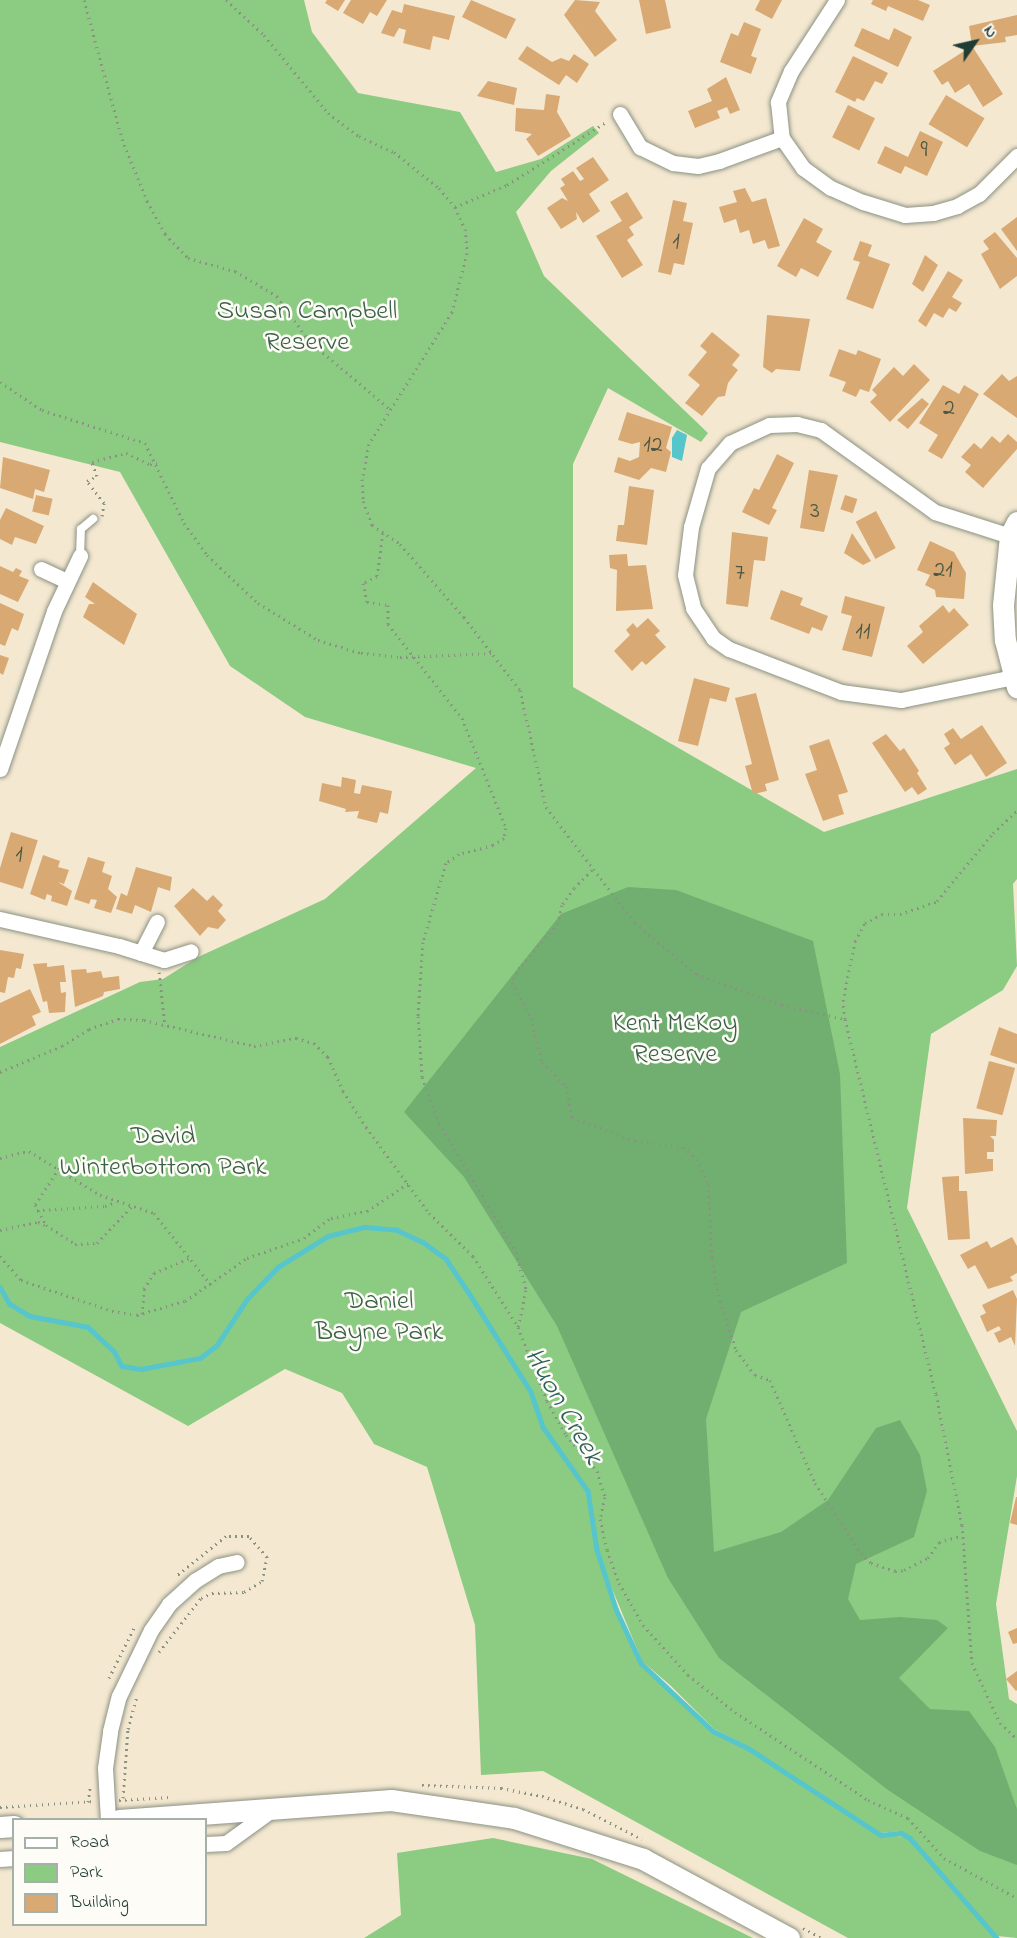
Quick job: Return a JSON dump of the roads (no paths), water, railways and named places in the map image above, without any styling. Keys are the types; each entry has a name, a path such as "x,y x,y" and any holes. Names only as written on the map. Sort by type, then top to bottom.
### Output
{"street":[{"path":"837,0 782,89 778,118 782,138 791,154 816,179 864,202 905,214 957,206 999,177 1017,156"},
{"path":"620,114 640,147 655,157 673,163 698,165 719,161 782,138"},
{"path":"797,424 821,430 935,512 1014,529 1003,605 1015,682 901,700 841,692 729,649 713,638 693,608 685,575 691,527 708,468 730,443 769,425 797,424"},
{"path":"0,769 67,581 80,556"},
{"path":"41,569 67,581"},
{"path":"0,919 141,952 157,959 174,960 191,951"},
{"path":"141,952 157,922"},
{"path":"108,1818 105,1768 110,1731 119,1696 151,1630 170,1604 196,1580 218,1566 237,1562"},
{"path":"121,1810 276,1807 391,1800 514,1818 643,1859 789,1938"},
{"path":"207,1844 226,1843 276,1807"}],"lane":[{"path":"80,556 81,529 93,519"}],"water":[{"path":"677,430 687,435 682,461 672,457 672,438"}],"waterway":[{"name":"Huon Creek","path":"0,1287 10,1304 30,1316 88,1327 114,1351 122,1366 141,1369 200,1358 217,1345 247,1299 278,1267 328,1236 365,1227 397,1230 423,1242 446,1259 469,1293 531,1392 543,1427 588,1491 597,1550 616,1609 641,1663 713,1731 748,1748 881,1835 901,1833 910,1838 997,1938"}],"park label":[{"name":"Susan Campbell Reserve","path":"307,326"},
{"name":"Kent McKoy Reserve","path":"675,1038"},
{"name":"David Winterbottom Park","path":"163,1152"},
{"name":"Daniel Bayne Park","path":"379,1316"}]}
